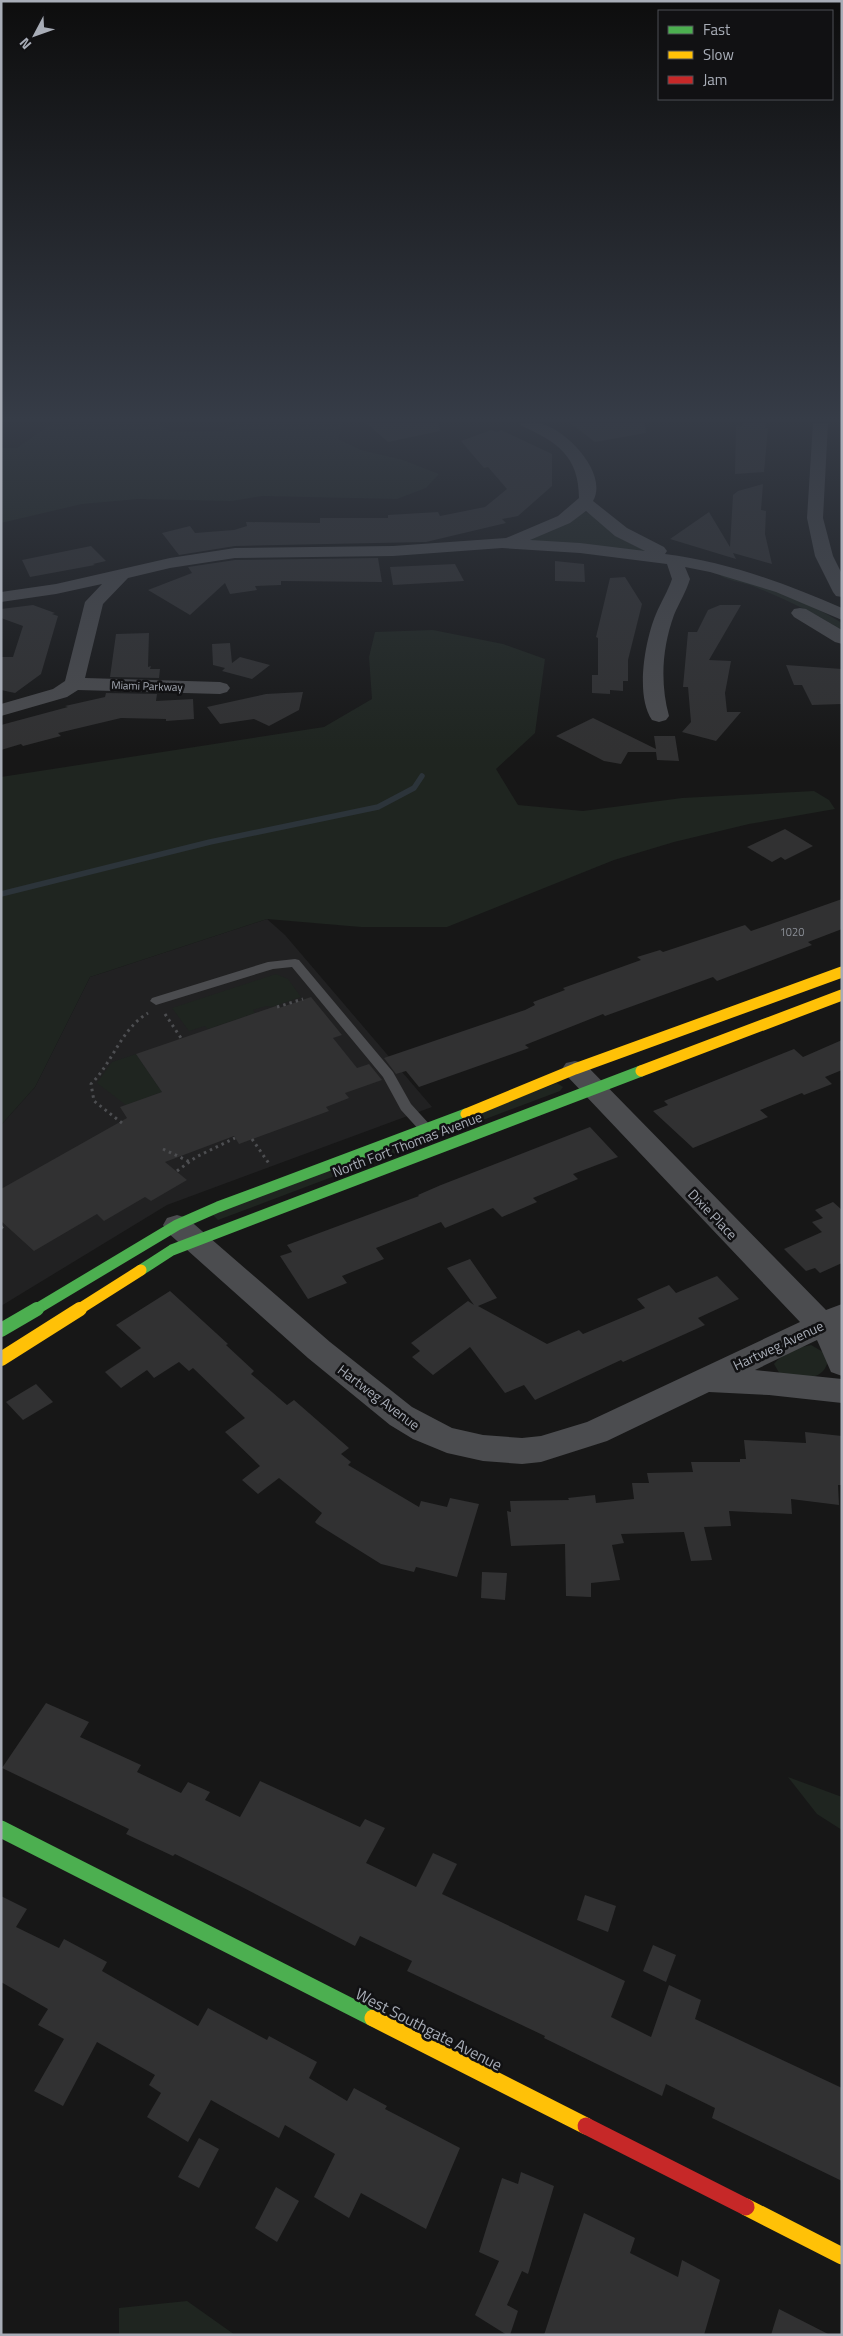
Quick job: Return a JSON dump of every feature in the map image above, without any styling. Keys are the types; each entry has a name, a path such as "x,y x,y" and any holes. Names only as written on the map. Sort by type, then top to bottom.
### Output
{"street":[{"path":"502,543 532,532"},
{"path":"620,532 707,576 776,600 809,617 842,638"},
{"path":"819,532 826,562 842,592"},
{"path":"1,597 56,589 170,564 236,553 393,551 502,543 580,548 674,560 747,576 782,588 842,615"},
{"path":"659,716 656,707 654,671 657,641 665,617 682,579 674,560"},
{"path":"74,684 94,602 121,575"},
{"path":"56,589 84,596 94,602"},
{"name":"Miami Parkway","path":"1,710 60,693 74,684 220,688"},
{"name":"North Fort Thomas Avenue","path":"1,1330 280,1182 426,1129 575,1069 842,972"},
{"name":"North Fort Thomas Avenue","path":"1,1359 172,1250 185,1233 594,1089 842,995"},
{"name":"Dixie Place","path":"575,1069 831,1320 830,1335 842,1364"},
{"name":"Hartweg Avenue","path":"185,1233 367,1391 424,1430 455,1442 484,1448 522,1451 560,1444 596,1432 831,1320"},
{"path":"705,1380 769,1383 842,1391"},
{"name":"West Southgate Avenue","path":"1,1829 842,2256"}],"lane":[{"path":"158,1005 272,965 295,964 388,1074 406,1107 426,1129"}],"path":[{"path":"277,1007 310,996"},
{"path":"122,1123 94,1101 91,1084 105,1069 110,1057 137,1019 158,1005 182,1038"},
{"path":"178,1172 213,1147 235,1138"},
{"path":"252,1139 273,1170"},
{"path":"163,1149 190,1162"},
{"path":"1,1228 6,1225"}],"shaded area":[{"path":"541,532 614,532 647,552 536,543 526,539"},
{"path":"718,573 767,588 812,606 842,623 842,630 786,600 750,585 728,579"},
{"path":"433,630 503,644 545,659 535,733 496,769 518,805 583,811 682,798 814,791 829,800 835,809 749,824 674,842 614,860 447,927 361,927 267,919 90,977 35,1087 1,1125 1,777 324,727 372,699 369,657 375,632"},
{"path":"267,919 285,935 432,1107 167,1205 1,1306 1,1125 35,1087 90,977"},
{"path":"276,974 288,979 301,997 272,1007 266,1006 253,1010 255,1013 208,1029 205,1026 189,1031 172,1008"},
{"path":"136,1054 162,1092 126,1105 97,1083 112,1062"},
{"path":"557,1083 563,1087 560,1091 218,1220 211,1213"},
{"path":"811,1345 823,1352 828,1359 826,1367 822,1372 803,1378 781,1376 774,1364 791,1351"},
{"path":"788,1777 842,1797 842,1830 817,1814"},
{"path":"187,2301 235,2335 119,2335 119,2308"}],"building":[{"path":"468,532 426,542 235,546 179,555 162,533"},
{"path":"680,532 721,532 730,547 731,532 765,532 772,564 733,553 736,559 670,539"},
{"path":"91,546 106,561 93,564 95,565 30,577 22,560"},
{"path":"378,558 382,582 281,581 281,585 255,586 257,590 230,594 225,583 190,615 148,590 192,573 188,567 235,560"},
{"path":"555,561 584,564 585,582 555,581"},
{"path":"455,564 464,581 393,585 390,567"},
{"path":"625,577 642,604 628,660 628,681 623,681 623,691 610,690 610,694 592,693 592,675 598,675 598,638 596,637 610,578"},
{"path":"33,605 55,613 52,614 58,616 41,674 15,693 1,690 1,657 13,657 23,626 1,618 1,609"},
{"path":"720,605 741,605 709,660 731,661 725,693 727,712 741,712 716,741 682,732 691,722 688,687 683,687 688,632 697,632 708,610"},
{"path":"149,633 148,667 151,666 150,669 160,669 159,678 110,677 116,634"},
{"path":"230,643 232,663 240,657 270,665 252,679 222,671 225,668 213,665 212,644"},
{"path":"786,665 842,669 842,704 812,705 802,685 794,685"},
{"path":"303,692 299,710 269,726 254,719 220,724 207,707 266,694"},
{"path":"106,693 157,694 156,701 193,699 194,719 166,721 166,719 121,718 58,733 61,736 1,750 1,725 68,707 65,706 105,697"},
{"path":"593,718 656,749 654,736 675,736 679,761 657,760 656,752 628,752 621,764 604,761 556,736"},
{"path":"785,829 813,846 785,860 781,857 772,862 747,847"},
{"path":"842,899 842,929 808,942 812,945 717,981 713,977 605,1016 603,1014 525,1045 529,1048 419,1087 406,1071 396,1074 384,1058 525,1010 535,1005 533,1002 565,990 563,988 641,960 637,957 660,950 663,952 745,925 751,931"},
{"path":"311,997 342,1035 333,1038 357,1068 369,1064 382,1080 345,1093 349,1098 326,1107 329,1111 239,1144 234,1136 165,1162 187,1180 151,1201 145,1197 104,1221 97,1214 34,1251 1,1221 1,1189 127,1118 120,1107 162,1092 136,1054 276,1006 279,1008"},
{"path":"842,1040 842,1070 825,1077 832,1084 804,1095 802,1093 760,1110 768,1117 693,1148 653,1111 668,1105 664,1101 794,1049 803,1057"},
{"path":"590,1127 618,1157 573,1174 578,1179 533,1198 537,1202 502,1217 493,1208 445,1228 441,1222 376,1248 384,1259 342,1276 347,1283 308,1299 280,1256 292,1252 287,1245 419,1196 441,1185"},
{"path":"833,1202 842,1210 842,1263 820,1273 815,1268 806,1271 784,1249 822,1232 812,1222 823,1218 815,1210"},
{"path":"470,1259 497,1298 478,1306 547,1344 579,1330 583,1334 645,1308 637,1299 669,1285 676,1293 717,1276 739,1299 698,1318 705,1325 623,1362 621,1360 535,1400 524,1385 505,1393 470,1347 433,1375 412,1357 420,1351 411,1343 468,1301 474,1305 447,1268"},
{"path":"170,1291 228,1344 226,1345 254,1371 251,1374 287,1405 294,1400 349,1448 341,1454 351,1462 348,1465 419,1507 421,1501 447,1507 450,1498 479,1504 457,1577 416,1567 414,1572 381,1564 317,1524 315,1522 322,1513 279,1478 258,1494 242,1480 260,1466 225,1432 245,1418 193,1368 189,1371 179,1362 154,1378 147,1370 121,1388 105,1372 141,1348 116,1325"},
{"path":"36,1384 53,1402 23,1420 6,1402"},
{"path":"805,1432 842,1436 842,1485 838,1485 839,1505 791,1499 792,1514 729,1511 731,1526 704,1527 712,1560 691,1561 684,1532 621,1534 624,1543 612,1545 620,1580 591,1583 591,1597 566,1596 565,1544 511,1546 507,1511 511,1512 510,1501 569,1500 568,1498 595,1495 596,1503 634,1499 632,1483 649,1483 647,1473 693,1472 691,1462 740,1462 740,1459 746,1459 744,1440 806,1443"},
{"path":"482,1572 507,1573 505,1600 481,1598"},
{"path":"46,1703 89,1722 80,1737 141,1765 137,1772 181,1793 188,1782 210,1792 205,1800 240,1817 260,1781 360,1827 365,1819 385,1828 366,1863 416,1887 433,1853 457,1864 442,1894 625,1981 611,2017 651,2037 669,1985 701,2000 695,2019 842,2088 842,2181 712,2118 715,2108 666,2084 662,2096 544,2038 545,2036 407,1971 412,1961 360,1936 355,1946 175,1854 173,1856 126,1834 129,1829 2,1768"},
{"path":"585,1895 616,1906 608,1932 577,1920"},
{"path":"1,1896 27,1909 16,1927 59,1948 64,1939 107,1962 102,1971 198,2026 208,2008 267,2040 269,2036 317,2062 309,2078 347,2101 354,2088 387,2106 385,2109 460,2148 426,2229 361,2193 349,2218 314,2197 335,2154 285,2125 279,2138 211,2100 188,2142 147,2117 161,2093 149,2085 155,2075 97,2042 63,2106 34,2091 64,2039 38,2025 48,2009 1,1982"},
{"path":"653,1945 676,1955 666,1982 643,1971"},
{"path":"199,2138 219,2149 199,2188 178,2177"},
{"path":"521,2172 554,2186 528,2274 522,2271 507,2305 518,2311 510,2335 507,2335 475,2315 499,2261 479,2252 502,2178 518,2184"},
{"path":"276,2187 299,2201 277,2242 255,2228"},
{"path":"584,2213 635,2238 630,2253 678,2277 682,2260 720,2280 704,2335 544,2335"},
{"path":"779,2309 830,2335 771,2335"}],"waterway":[{"path":"1,894 210,842 378,807 414,788 422,776"}],"traffic: fast":[{"path":"141,1270 172,1250 641,1071"},
{"path":"1,1330 177,1225 218,1207 466,1114"},
{"path":"1,1829 373,2018"}],"traffic: slow":[{"path":"466,1114 575,1069 842,972"},
{"path":"641,1071 842,995"},
{"path":"1,1359 141,1270"},
{"path":"373,2018 586,2126"},
{"path":"746,2207 842,2256"}],"traffic: jam":[{"path":"586,2126 746,2207"}]}
